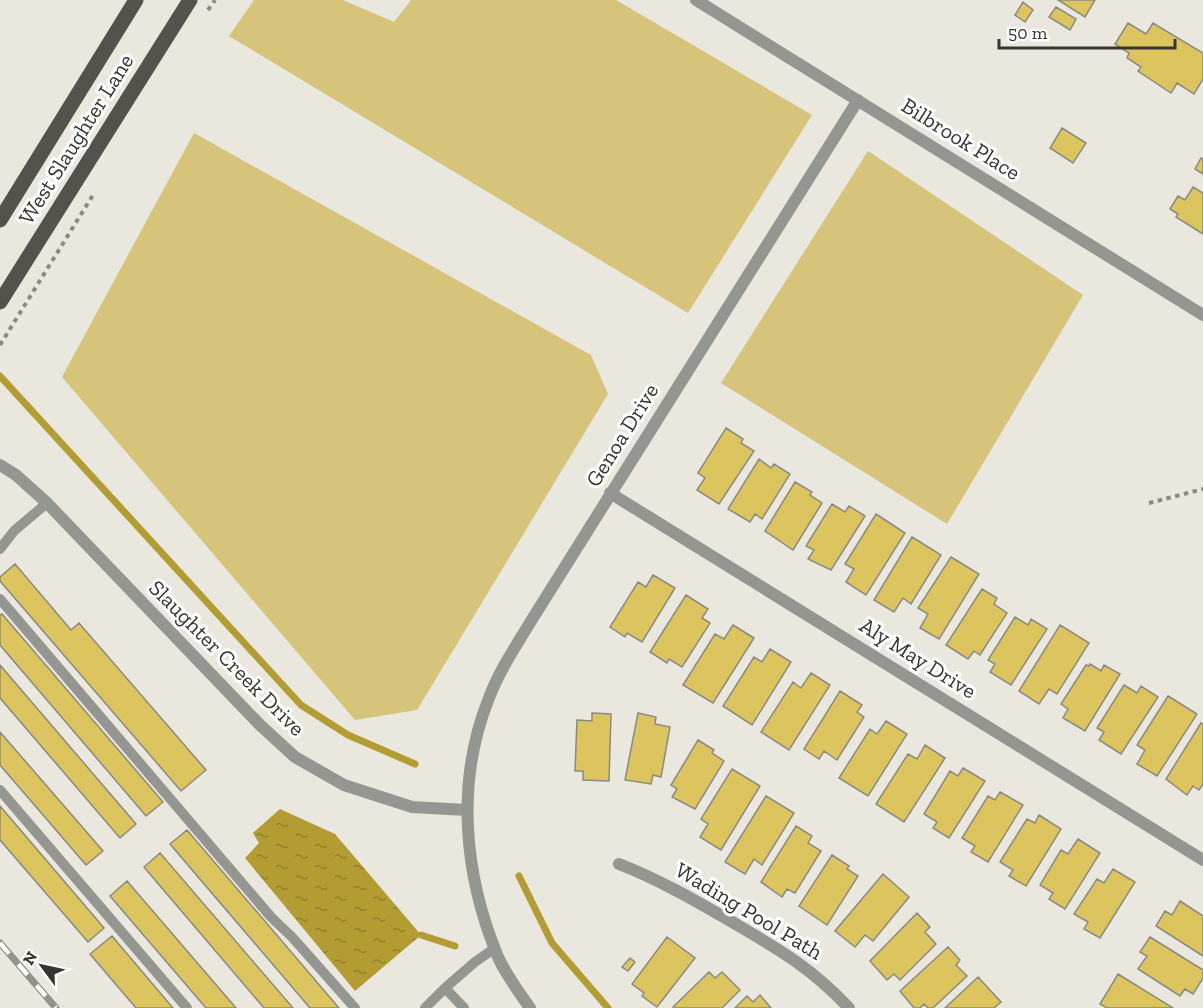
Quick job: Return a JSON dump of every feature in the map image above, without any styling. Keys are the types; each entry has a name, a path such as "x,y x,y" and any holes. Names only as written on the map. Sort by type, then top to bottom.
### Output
{"main road":[{"name":"West Slaughter Lane","path":"0,220 136,0"},
{"name":"West Slaughter Lane","path":"0,302 190,0"}],"street":[{"name":"Bilbrook Place","path":"696,0 1203,315"},
{"name":"Genoa Drive","path":"467,810 471,769 479,728 502,670 610,493 858,100"},
{"name":"Slaughter Creek Drive","path":"0,465 47,503 260,725 295,757 344,785 412,807 467,810"},
{"name":"Aly May Drive","path":"610,493 1203,860"},
{"path":"467,810 469,854 484,919 509,977 530,1008"},
{"name":"Wading Pool Path","path":"619,864 679,891 800,962 824,982 849,1008"}],"lane":[{"path":"0,549 14,531 47,503"},
{"path":"0,599 271,917 292,937 355,1008"},
{"path":"0,790 187,1008"},
{"path":"425,1008 475,962 495,948"},
{"path":"445,988 464,1008"}],"path":[{"path":"0,345 33,292"},
{"path":"1149,502 1203,489"}],"shaded area":[{"path":"254,0 343,0 394,22 411,0 616,0 812,115 688,313 229,36"},
{"path":"194,133 591,355 608,394 417,710 355,720 62,377"},
{"path":"868,151 1083,295 947,524 721,383"}],"water":[{"path":"280,809 335,834 421,935 355,991 245,858 259,843 253,833"}],"building":[{"path":"1058,0 1095,0 1085,17"},
{"path":"1023,2 1033,10 1025,22 1015,15"},
{"path":"1056,7 1076,19 1070,30 1049,17"},
{"path":"1128,23 1146,34 1153,23 1203,53 1203,79 1194,94 1177,83 1171,93 1138,71 1141,67 1127,58 1129,53 1115,44"},
{"path":"1062,128 1086,143 1073,163 1050,148"},
{"path":"1201,158 1203,159 1203,174 1195,169"},
{"path":"1193,187 1203,193 1203,234 1176,217 1178,214 1170,209 1178,196 1185,200"},
{"path":"726,428 743,439 741,443 754,451 719,504 697,490 705,478 698,473"},
{"path":"759,459 771,468 774,464 790,474 762,519 755,514 750,522 728,509"},
{"path":"795,482 812,492 810,495 822,503 793,550 765,531"},
{"path":"832,504 845,512 849,506 865,516 831,570 808,559 814,550 806,546"},
{"path":"876,514 905,533 866,595 846,582 854,569 845,564"},
{"path":"912,537 941,555 911,604 903,598 894,612 874,600"},
{"path":"951,557 979,574 939,639 920,628 928,614 918,608"},
{"path":"15,564 71,630 79,623 206,770 181,791 0,581 0,577"},
{"path":"653,575 675,588 642,642 627,633 625,637 610,627 638,582 646,587"},
{"path":"982,589 997,598 994,604 1007,613 980,655 974,651 968,659 946,645"},
{"path":"686,595 708,609 702,618 710,623 682,667 669,659 667,663 650,652"},
{"path":"2,614 163,802 146,816 0,645 0,615"},
{"path":"1015,617 1028,625 1031,619 1047,629 1011,685 990,672 995,664 988,660"},
{"path":"733,625 754,638 713,703 683,685 715,634 724,639"},
{"path":"1060,625 1089,643 1057,694 1049,689 1039,704 1019,691"},
{"path":"770,649 791,662 752,725 723,706 754,657 762,662"},
{"path":"1090,664 1101,671 1104,665 1120,674 1085,731 1063,718 1068,709 1061,704 1086,665"},
{"path":"0,665 136,824 120,838 0,698"},
{"path":"811,673 830,685 789,750 761,732 793,682 801,688"},
{"path":"1124,685 1137,693 1141,686 1158,697 1121,754 1099,740 1104,732 1097,728"},
{"path":"840,691 862,705 857,712 864,717 837,760 824,751 819,759 804,749"},
{"path":"1168,696 1197,714 1157,776 1137,764 1145,750 1137,745"},
{"path":"592,713 611,714 609,781 583,780 583,771 575,771 577,720 592,721"},
{"path":"638,713 656,717 655,724 670,727 661,777 653,775 651,784 625,780"},
{"path":"886,721 907,734 868,796 839,778 870,729 877,734"},
{"path":"1201,723 1203,724 1203,784 1199,790 1193,786 1187,795 1166,779"},
{"path":"0,732 103,851 86,865 0,765"},
{"path":"698,740 714,750 712,753 724,761 695,809 672,797 677,789 671,785"},
{"path":"925,745 945,758 904,822 876,804 908,754 917,759"},
{"path":"963,768 985,781 949,838 933,828 937,822 924,814 950,771 958,776"},
{"path":"732,769 760,786 721,850 700,837 708,824 701,819"},
{"path":"1000,792 1023,805 988,862 971,852 975,846 962,838 988,796 995,800"},
{"path":"766,796 794,813 762,865 754,859 745,874 725,862"},
{"path":"0,806 104,928 88,942 0,840"},
{"path":"1039,815 1061,829 1026,886 1009,876 1013,870 1000,862 1027,819 1035,823"},
{"path":"796,826 812,836 808,843 821,851 795,893 787,889 782,897 761,882"},
{"path":"187,830 339,1008 310,1008 170,844"},
{"path":"1078,839 1100,853 1065,909 1049,899 1053,893 1040,885 1061,850 1068,854"},
{"path":"160,853 293,1008 264,1008 144,867"},
{"path":"832,855 849,866 847,869 858,876 827,925 799,906"},
{"path":"1113,869 1135,882 1100,938 1084,929 1088,922 1074,914 1097,879 1104,883"},
{"path":"883,874 909,897 873,941 865,935 855,947 835,931"},
{"path":"127,881 236,1008 206,1008 110,896"},
{"path":"1180,901 1203,916 1203,956 1156,926 1165,911 1172,915"},
{"path":"917,913 930,927 925,932 936,944 900,980 894,974 887,980 870,961"},
{"path":"112,936 173,1008 136,1008 90,954"},
{"path":"667,937 695,958 657,1007 642,996 644,993 632,984"},
{"path":"1150,937 1203,970 1203,978 1193,994 1185,989 1180,996 1138,969 1147,956 1140,952"},
{"path":"948,947 960,960 956,965 967,976 933,1008 928,1008 924,1004 920,1008 914,1008 900,991"},
{"path":"630,958 635,962 628,971 622,967"},
{"path":"709,972 715,978 722,972 740,990 722,1008 673,1007"},
{"path":"1118,974 1173,1008 1107,1008 1100,1004"},
{"path":"978,977 1001,1002 994,1008 945,1008"},
{"path":"760,995 771,1008 735,1008 747,996 753,1002"}],"waterway":[{"path":"0,376 301,705 348,735 415,764"},
{"path":"519,876 552,943 608,1008"},
{"path":"421,935 455,946"}],"railway":[{"path":"0,943 56,1008"}]}
